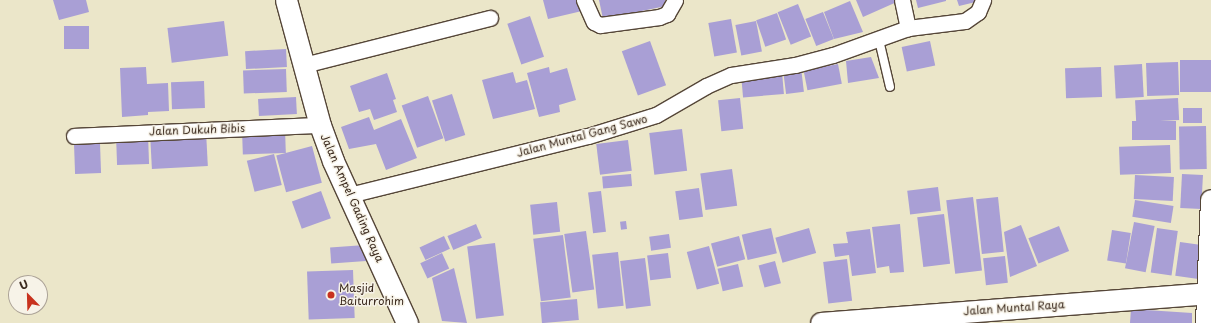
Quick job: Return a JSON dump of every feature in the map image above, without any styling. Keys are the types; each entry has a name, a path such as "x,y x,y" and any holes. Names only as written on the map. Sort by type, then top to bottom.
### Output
{"main road":[{"name":"Jalan Ampel Gading Raya","path":"286,0 320,125 349,195 408,323"},
{"path":"1206,323 1211,200"},
{"name":"Jalan Muntal Raya","path":"821,323 1207,293"}],"street":[{"path":"584,3 594,22 600,25 659,17 667,14 675,0"},
{"path":"902,0 908,28"},
{"name":"Jalan Muntal Gang Sawo","path":"349,195 588,136 656,115 706,86 732,75 795,65 879,40 908,28 965,21 978,12 983,0"},
{"path":"304,65 490,18"},
{"name":"Jalan Dukuh Bibis","path":"74,136 320,125"}],"lane":[{"path":"879,40 890,87"}],"building":[{"path":"53,0 86,0 89,12 59,20"},
{"path":"543,0 579,0 582,11 548,19"},
{"path":"599,0 665,0 666,6 603,19"},
{"path":"856,0 899,0 899,1 863,17"},
{"path":"916,0 946,0 946,1 918,8"},
{"path":"957,0 979,0 980,1 959,6"},
{"path":"850,1 863,32 834,39 824,12"},
{"path":"798,4 811,36 791,45 778,12"},
{"path":"823,12 834,39 816,46 805,19"},
{"path":"777,13 786,39 765,47 756,20"},
{"path":"530,16 544,57 521,64 507,24"},
{"path":"731,19 737,52 714,56 708,23"},
{"path":"224,21 228,56 172,63 167,28"},
{"path":"756,21 762,51 741,55 735,25"},
{"path":"64,26 89,26 89,49 64,49"},
{"path":"650,41 666,85 638,95 622,51"},
{"path":"930,41 935,65 907,71 902,47"},
{"path":"286,49 287,67 246,69 245,51"},
{"path":"871,57 879,78 848,83 846,61"},
{"path":"1180,60 1211,60 1211,92 1180,92"},
{"path":"1178,62 1179,95 1147,96 1146,63"},
{"path":"838,64 842,84 807,90 804,71"},
{"path":"1142,64 1144,97 1116,98 1114,65"},
{"path":"146,67 147,84 168,83 169,111 148,112 148,115 122,117 120,68"},
{"path":"549,67 550,73 567,68 576,100 559,105 560,112 539,117 527,73"},
{"path":"1101,67 1102,97 1066,98 1065,68"},
{"path":"801,68 804,92 786,94 783,70"},
{"path":"286,69 287,92 244,93 243,71"},
{"path":"513,72 516,83 527,80 535,109 493,119 482,80"},
{"path":"782,72 784,94 743,97 741,76"},
{"path":"387,73 396,99 393,100 397,112 374,120 370,109 359,112 350,86"},
{"path":"204,81 205,108 172,109 171,82"},
{"path":"452,94 465,135 445,141 432,100"},
{"path":"428,96 443,138 417,148 402,106"},
{"path":"296,97 297,114 259,116 258,99"},
{"path":"740,98 743,129 721,131 718,100"},
{"path":"1178,98 1179,120 1136,122 1135,100"},
{"path":"1183,108 1202,108 1202,123 1183,123"},
{"path":"369,117 374,130 401,119 417,158 386,170 376,144 349,149 341,127"},
{"path":"1132,121 1176,121 1176,140 1132,140"},
{"path":"1179,126 1206,126 1207,169 1180,169"},
{"path":"285,129 286,153 243,154 242,131"},
{"path":"682,129 687,171 654,175 649,133"},
{"path":"206,131 208,166 152,169 150,134"},
{"path":"148,134 149,164 117,165 116,135"},
{"path":"628,140 632,171 600,175 596,144"},
{"path":"100,143 101,173 75,174 74,144"},
{"path":"1170,145 1171,173 1120,175 1119,147"},
{"path":"312,146 322,183 286,192 276,156"},
{"path":"274,154 282,185 255,192 247,161"},
{"path":"732,169 737,206 705,210 700,173"},
{"path":"631,174 632,186 603,188 602,177"},
{"path":"1182,174 1203,175 1201,209 1180,208"},
{"path":"1135,175 1174,177 1173,201 1134,199"},
{"path":"938,187 941,211 910,215 907,191"},
{"path":"699,188 703,217 679,220 675,191"},
{"path":"321,191 331,218 302,229 292,202"},
{"path":"601,191 606,232 593,233 588,193"},
{"path":"973,197 982,270 955,274 946,200"},
{"path":"998,197 1004,252 982,254 976,199"},
{"path":"1135,200 1174,206 1171,223 1132,217"},
{"path":"557,202 560,232 533,235 530,205"},
{"path":"944,214 950,264 923,267 917,217"},
{"path":"626,221 627,229 621,230 620,222"},
{"path":"1134,222 1155,226 1146,272 1125,268"},
{"path":"476,224 482,238 453,250 447,236"},
{"path":"900,224 904,272 890,273 889,266 877,268 872,227"},
{"path":"1021,225 1037,266 1010,277 1004,232"},
{"path":"1059,226 1069,251 1039,263 1028,238"},
{"path":"771,228 777,253 748,260 742,235"},
{"path":"809,228 816,253 783,263 775,238"},
{"path":"1157,228 1178,231 1172,275 1151,273"},
{"path":"870,229 876,273 852,276 849,255 835,257 833,244 848,243 846,232"},
{"path":"1112,230 1131,233 1126,264 1107,261"},
{"path":"586,231 594,289 572,292 564,234"},
{"path":"669,234 671,248 651,251 649,237"},
{"path":"563,235 571,298 541,301 533,239"},
{"path":"444,236 450,249 425,260 420,247"},
{"path":"739,236 745,259 717,267 711,244"},
{"path":"1180,242 1207,246 1202,279 1175,276"},
{"path":"495,243 504,315 476,319 467,246"},
{"path":"365,245 366,261 331,263 330,247"},
{"path":"709,246 719,284 697,290 687,252"},
{"path":"618,252 624,306 598,308 592,255"},
{"path":"442,253 449,268 427,279 420,263"},
{"path":"668,253 671,278 650,280 647,256"},
{"path":"1005,256 1008,283 986,285 983,258"},
{"path":"645,258 651,306 626,309 620,261"},
{"path":"847,259 852,301 828,304 823,262"},
{"path":"775,261 781,283 765,288 759,265"},
{"path":"738,264 743,286 723,291 718,269"},
{"path":"454,268 467,323 442,321 432,278"},
{"name":"Masjid Baiturrohim","path":"353,270 355,318 309,320 307,272"},
{"path":"577,299 579,320 542,323 540,302"},
{"path":"1131,309 1192,313 1192,323 1130,323"}],"place":[{"name":"Masjid Baiturrohim","path":"331,295"}]}
